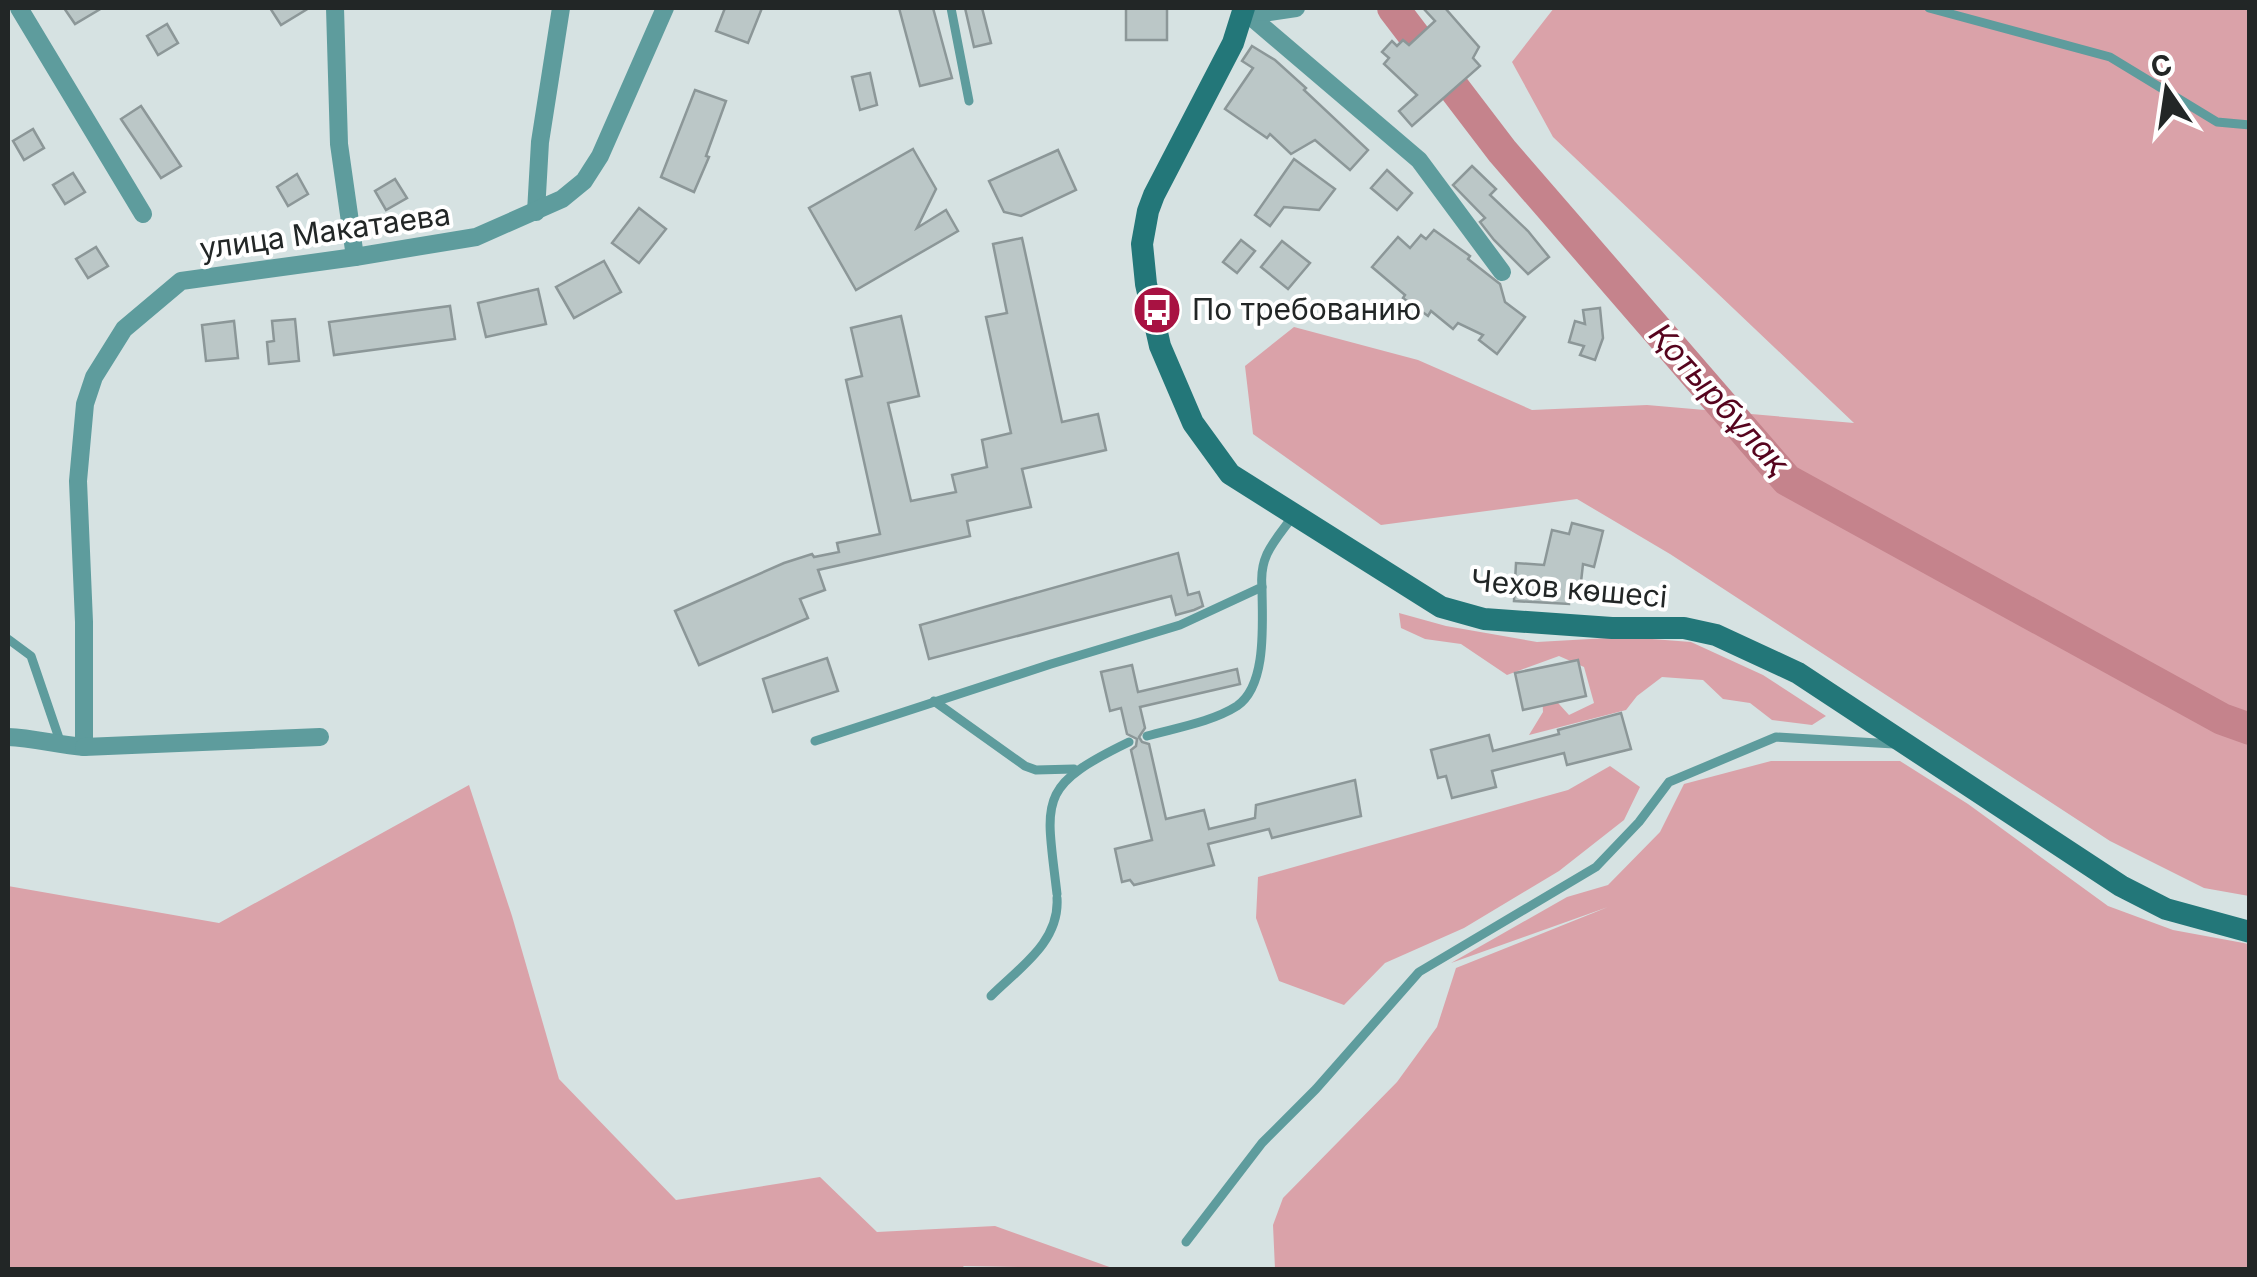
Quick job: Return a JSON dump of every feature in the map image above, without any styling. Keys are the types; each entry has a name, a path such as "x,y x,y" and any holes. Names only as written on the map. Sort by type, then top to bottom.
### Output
{"main road":[{"name":"Чехов көшесі","path":"1244,9 1232,44 1154,194 1142,244 1146,284 1160,346 1193,423 1230,474 1441,606 1484,619 1612,628 1684,628 1716,634 1798,673 2121,886 2166,908 2250,932"}],"street":[{"path":"20,8 143,214"},
{"path":"335,8 339,144 355,257"},
{"path":"536,212 540,142 560,8"},
{"name":"улица Макатаева","path":"84,747 78,481 85,404 94,377 124,329 180,281 476,237 562,199 584,180 600,156 665,8"},
{"path":"1244,9 1269,12 1296,8"},
{"path":"1244,9 1420,160 1502,272"},
{"path":"8,737 84,747 320,737"}],"lane":[{"path":"951,8 969,101"},
{"path":"1930,8 2110,58 2216,122 2250,125"},
{"path":"1147,736 1224,712 1247,697 1260,659 1260,569 1265,555 1293,516"},
{"path":"815,741 934,700 1180,625 1262,587"},
{"path":"8,638 31,656 61,746"},
{"path":"934,700 1025,766 1036,770 1076,769"},
{"path":"1186,1242 1262,1143 1419,972 1596,867 1639,822 1668,782 1776,738 1907,744"},
{"path":"990,996 1052,932 1058,916 1048,832 1050,810 1060,786 1076,769 1128,742"}],"shaded area":[{"path":"1554,8 2249,8 2249,896 2204,888 2110,841 1670,554 1577,499 1381,525 1253,434 1245,366 1294,327 1418,360 1532,410 1647,405 1854,423 1553,137 1512,62"},
{"path":"1399,613 1446,626 1537,642 1626,637 1691,642 1763,675 1826,716 1812,725 1772,720 1750,703 1723,699 1703,680 1662,677 1626,710 1529,735 1543,712 1542,694 1549,693 1569,715 1594,703 1584,667 1559,656 1507,675 1461,644 1425,639 1401,628"},
{"path":"1771,761 1900,761 1968,804 2108,906 2173,930 2249,944 2249,1269 1275,1269 1273,1225 1283,1198 1397,1082 1437,1027 1456,968 1608,907 1451,963 1567,897 1608,885 1660,832 1684,784"},
{"path":"1610,766 1640,787 1624,820 1559,871 1464,928 1385,963 1344,1005 1279,981 1256,918 1258,877 1568,790"},
{"path":"469,785 559,1079 676,1200 820,1177 877,1232 995,1226 1115,1269 8,1269 8,886 219,923"}],"building":[{"path":"64,8 102,8 75,24"},
{"path":"270,8 309,8 281,25"},
{"path":"725,8 762,8 748,43 716,31"},
{"path":"899,8 933,8 952,78 920,86"},
{"path":"965,8 982,8 991,43 974,47"},
{"path":"1126,8 1167,8 1167,40 1126,40"},
{"path":"1423,8 1445,8 1479,47 1473,58 1480,66 1412,126 1399,111 1417,95 1384,64 1389,58 1382,52 1392,41 1397,46 1403,40 1409,45 1435,21"},
{"path":"167,24 178,43 158,55 147,36"},
{"path":"1252,46 1275,60 1368,150 1350,170 1315,140 1291,154 1270,134 1267,138 1225,109 1253,68 1242,61"},
{"path":"870,73 877,105 860,110 852,77"},
{"path":"695,90 726,101 694,192 661,177"},
{"path":"141,106 181,166 161,178 121,119"},
{"path":"33,129 44,148 24,160 13,141"},
{"path":"913,149 936,189 917,228 946,210 958,231 856,290 809,208"},
{"path":"1058,150 1076,190 1021,216 1004,212 989,181"},
{"path":"1294,159 1335,189 1319,210 1284,207 1270,226 1255,215"},
{"path":"1472,166 1496,189 1490,195 1549,257 1528,274 1494,240 1480,222 1485,218 1453,185"},
{"path":"1387,170 1412,193 1397,210 1371,188"},
{"path":"73,173 85,192 65,204 53,185"},
{"path":"297,174 308,194 288,206 277,187"},
{"path":"395,179 407,198 386,210 375,191"},
{"path":"639,208 666,229 639,263 612,243"},
{"path":"1434,230 1500,284 1505,302 1525,317 1497,354 1479,340 1483,335 1458,323 1453,329 1431,311 1428,316 1372,267 1398,237 1410,248 1421,235 1426,239"},
{"path":"1022,238 1062,422 1098,414 1106,450 1022,469 1031,507 967,521 970,536 818,570 825,590 800,599 808,618 699,665 675,611 784,563 812,554 814,557 839,552 837,543 880,534 846,380 862,376 851,328 901,316 919,396 888,403 911,501 956,492 952,475 987,467 982,440 1011,433 986,317 1007,313 993,244"},
{"path":"1241,240 1255,251 1237,273 1223,262"},
{"path":"1282,241 1310,263 1288,289 1261,267"},
{"path":"96,247 108,266 88,278 76,259"},
{"path":"604,261 621,292 574,318 556,287"},
{"path":"538,289 546,324 486,337 478,303"},
{"path":"450,306 455,339 334,355 329,322"},
{"path":"1600,308 1603,338 1595,360 1580,355 1584,346 1569,342 1575,321 1585,324 1583,310"},
{"path":"295,319 299,361 269,364 267,342 274,341 272,321"},
{"path":"234,321 238,358 206,361 202,325"},
{"path":"1572,523 1603,531 1594,567 1583,564 1580,591 1569,590 1569,604 1514,601 1516,563 1544,565 1552,530 1569,534"},
{"path":"1178,553 1188,595 1199,592 1203,606 1194,610 1176,615 1171,596 929,659 920,625"},
{"path":"827,658 838,691 773,712 763,679"},
{"path":"1578,660 1586,696 1523,710 1515,673"},
{"path":"1132,665 1138,692 1237,669 1240,684 1140,707 1145,728 1139,737 1149,744 1166,819 1204,810 1209,829 1255,818 1256,805 1355,780 1361,816 1272,838 1269,829 1208,844 1214,865 1134,885 1130,880 1122,882 1115,849 1152,840 1131,750 1137,739 1127,734 1121,708 1110,711 1101,672"},
{"path":"1621,713 1631,749 1567,765 1564,753 1492,771 1496,787 1452,798 1446,776 1438,778 1431,750 1489,735 1493,751"}],"waterway":[{"name":"Қотырбұлақ","path":"1393,8 1502,151 1787,480 2222,719 2250,729"}],"place":[{"name":"По требованию","path":"1157,310"}]}
